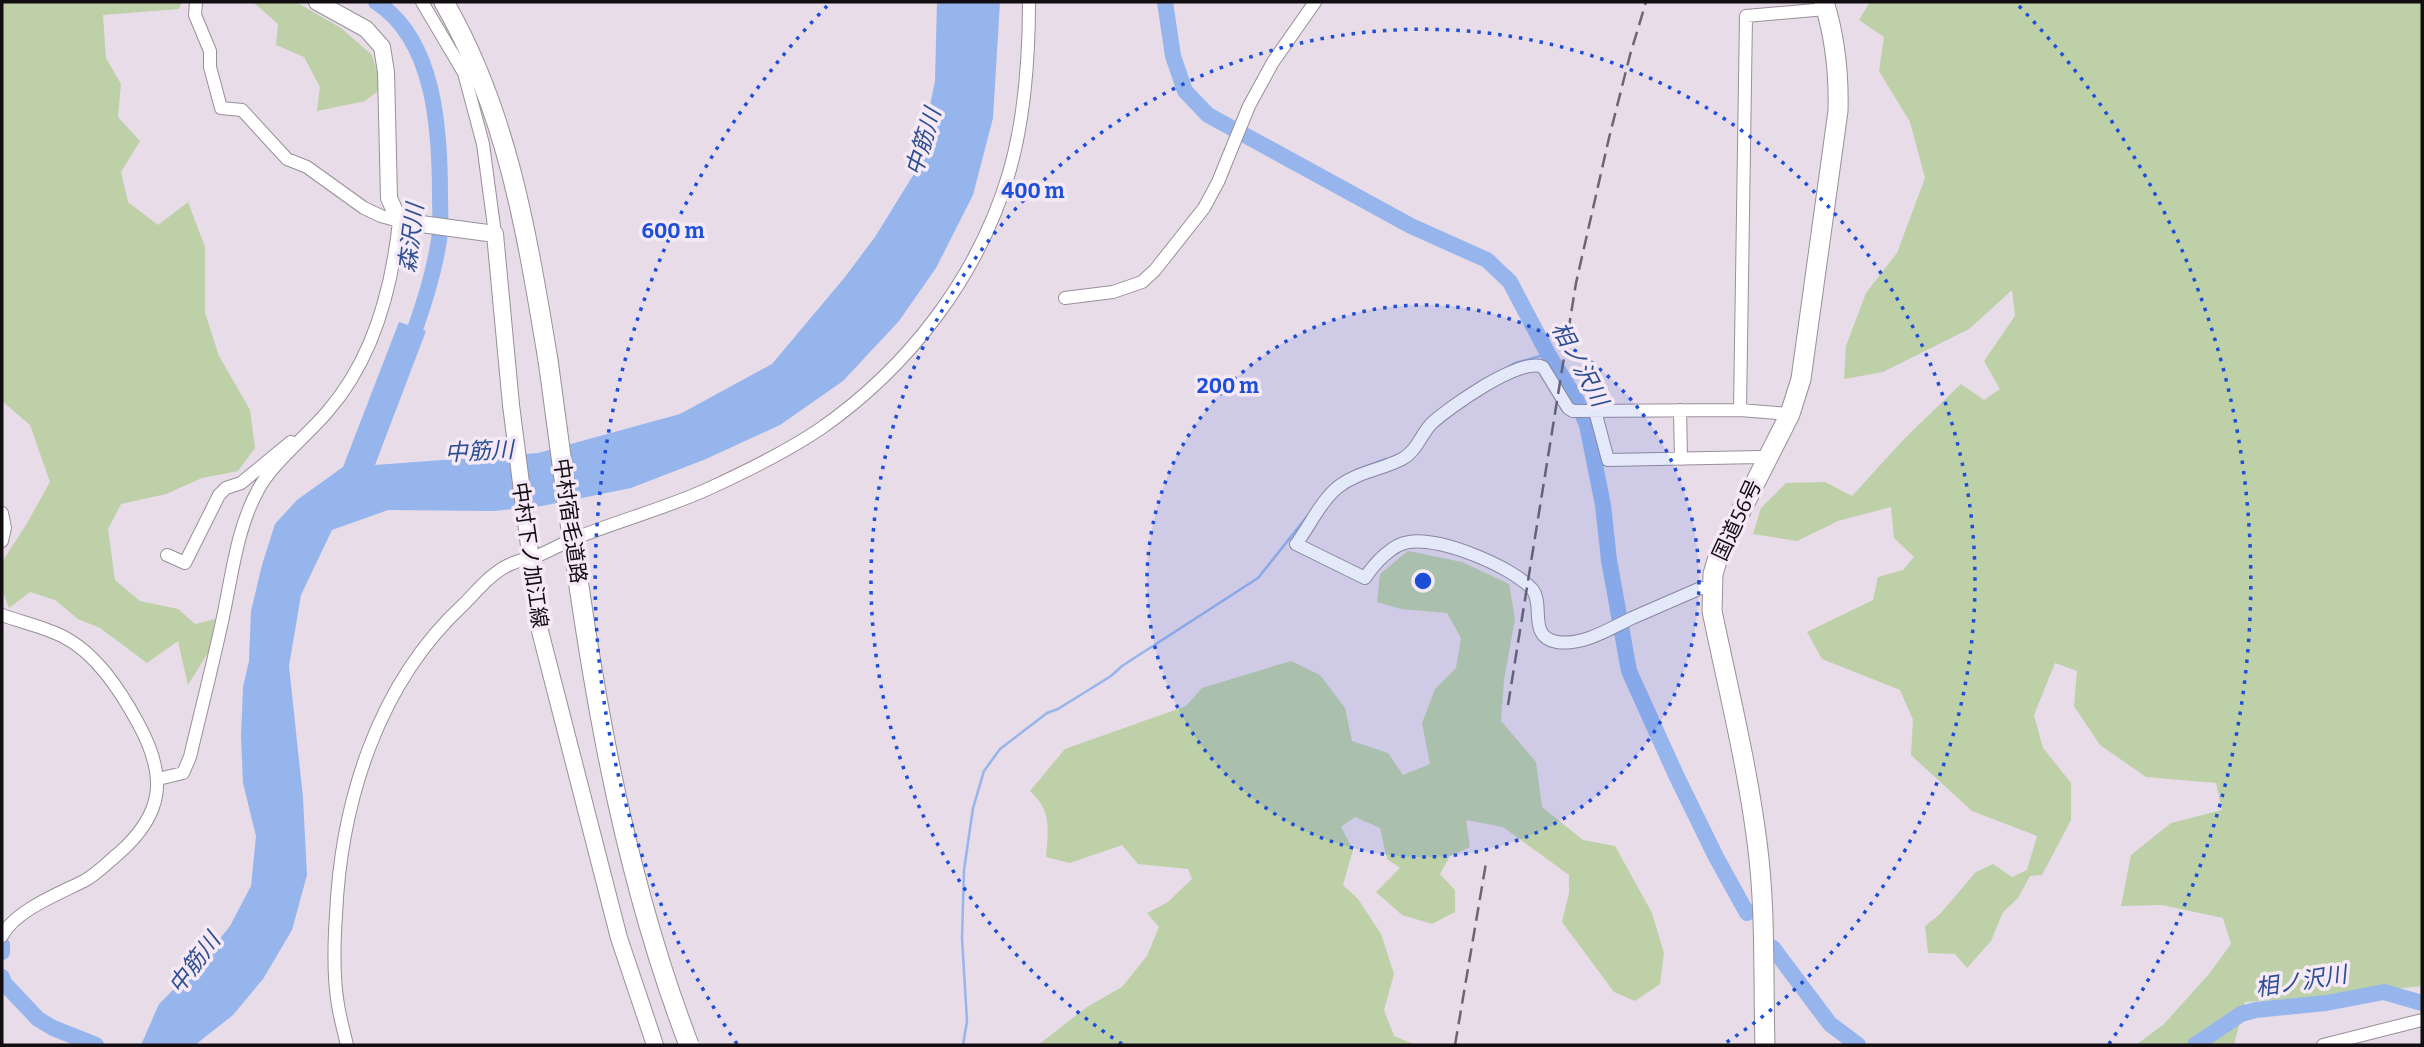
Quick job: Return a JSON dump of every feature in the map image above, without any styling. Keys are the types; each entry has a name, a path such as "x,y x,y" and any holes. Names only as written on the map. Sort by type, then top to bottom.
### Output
{"highway":[{"name":"中村宿毛道路","path":"444,2 483,79 517,192 548,360 589,654 612,782 644,910 689,1045"},
{"name":"国道56号","path":"1765,1045 1761,879 1757,843 1747,780 1712,611 1711,588 1718,554 1790,414 1801,379 1838,111 1839,82 1825,5"}],"main road":[{"path":"317,2 366,29 382,47 386,72 389,198 405,221 495,234"},
{"name":"中村下ノ加江線","path":"495,234 510,405 540,631 619,938 655,1045"}],"street":[{"path":"158,779 183,773 190,757 237,546 258,488 331,409 360,366 378,323 405,221 381,216 364,208 307,167 287,159 242,110 221,108 209,67 210,51 195,15 196,2"},
{"path":"422,2 464,73 483,145 495,234"},
{"path":"347,1045 338,1004 334,943 338,874 347,815 384,711 413,662 451,616 492,577 528,552 578,537 708,489 764,461 819,429 867,390 904,355 934,321 960,284 986,237 1009,172 1020,120 1029,42 1029,2"},
{"path":"1065,298 1113,292 1142,282 1155,270 1204,208 1218,182 1245,116 1273,62 1314,2"},
{"path":"1740,410 1746,16 1825,5"},
{"path":"1711,588 1701,588 1588,639 1566,643 1553,642 1541,632 1537,622 1538,598 1519,577 1461,550 1431,543 1408,542 1373,565 1365,578 1297,544 1339,486 1363,473 1403,459 1417,445 1430,425 1461,401 1523,366 1543,367 1568,408 1573,411 1740,410 1790,414"},
{"path":"1680,410 1681,459"},
{"path":"1592,411 1608,460 1760,457 1766,461"},
{"path":"167,555 185,563 219,495 226,488 241,483 296,438 303,439"},
{"path":"2,513 5,528 2,541"},
{"path":"2,615 63,636 94,660 125,700 137,721 156,765 158,779 153,809 129,844 88,879 55,894 10,923 2,936"},
{"path":"2323,1045 2422,1020"}],"green space":[{"path":"2,2 182,2 179,9 103,15 106,58 121,84 118,117 140,141 121,172 128,202 158,225 188,202 205,247 205,313 219,356 250,410 255,448 238,471 202,478 166,494 121,504 108,529 115,580 140,601 178,609 195,624 215,619 211,648 188,685 178,641 147,663 100,628 78,619 55,600 30,592 9,608 2,590 2,562 50,482 30,425 2,401"},
{"path":"253,2 296,2 341,28 372,55 382,88 365,101 317,111 320,87 304,57 276,45 278,24"},
{"path":"1870,2 2422,2 2422,986 2245,1002 2234,1045 2136,1045 2164,1024 2209,974 2231,944 2223,918 2162,905 2121,906 2131,855 2171,823 2222,810 2216,783 2146,777 2100,745 2074,706 2077,671 2055,663 2034,715 2043,748 2071,783 2071,820 2042,875 2030,876 2018,898 2003,912 1991,941 1967,968 1955,954 1928,953 1925,926 1939,915 1976,872 1993,864 2012,877 2027,870 2037,836 1972,811 1911,755 1913,720 1900,690 1822,659 1807,632 1873,600 1878,577 1903,570 1914,557 1894,538 1891,507 1838,521 1797,541 1753,534 1761,508 1786,483 1825,482 1852,496 1905,438 1961,384 1984,400 2000,389 1984,361 2015,316 2012,290 1969,329 1883,372 1844,379 1846,346 1866,293 1897,253 1925,178 1910,122 1879,71 1884,37 1859,20"},
{"path":"1408,551 1462,562 1509,584 1515,619 1504,680 1501,721 1536,762 1542,807 1583,840 1615,846 1652,913 1664,953 1660,984 1635,1001 1614,992 1562,922 1569,893 1569,875 1503,827 1466,820 1470,847 1450,856 1440,874 1455,890 1455,912 1432,924 1402,915 1376,892 1400,868 1387,859 1380,828 1355,817 1341,827 1353,850 1343,885 1358,899 1381,934 1394,974 1384,1010 1394,1036 1416,1045 1038,1045 1087,1007 1122,987 1147,956 1159,927 1147,913 1168,902 1192,879 1188,869 1138,864 1122,845 1070,863 1046,857 1047,821 1042,806 1030,791 1065,749 1186,706 1202,688 1291,661 1320,675 1345,708 1352,741 1388,753 1403,775 1430,764 1422,723 1435,689 1456,668 1461,638 1447,613 1401,609 1377,602 1380,574"}],"water":[{"name":"中筋川","path":"937,2 1000,2 993,118 973,195 936,268 899,321 843,381 780,425 706,459 631,488 542,506 493,511 388,510 332,530 301,595 289,666 303,798 307,875 292,930 263,979 233,1015 195,1045 141,1045 159,1004 201,962 230,926 251,886 256,836 243,783 241,737 251,611 262,565 275,524 297,500 343,467 399,322 426,331 375,465 538,453 680,414 772,364 875,237 917,169 935,81"}],"waterway":[{"name":"森沢川","path":"376,2 396,19 411,39 423,63 436,117 440,171 440,233 431,276 409,346"},
{"name":"相ノ沢川","path":"1165,2 1173,56 1185,91 1208,115 1411,226 1487,260 1510,282 1548,354 1576,399 1587,425 1603,505 1609,560 1629,671 1676,775 1747,913"},
{"path":"1506,368 1548,354"},
{"path":"1356,470 1386,459"},
{"path":"963,1045 967,1021 962,938 964,870 973,808 984,771 1000,749 1047,713 1111,676 1122,666 1258,578 1309,514"},
{"path":"2,945 2,952"},
{"name":"相ノ沢川","path":"1773,948 1830,1024 1858,1045"},
{"path":"2,977 4,983 38,1019 96,1045"},
{"name":"相ノ沢川","path":"2195,1045 2241,1014 2256,1010 2326,1003 2384,992 2422,1003"}],"railway":[{"path":"1508,705 1576,283 1609,138 1646,2"},
{"path":"1455,1045 1486,863"}]}
